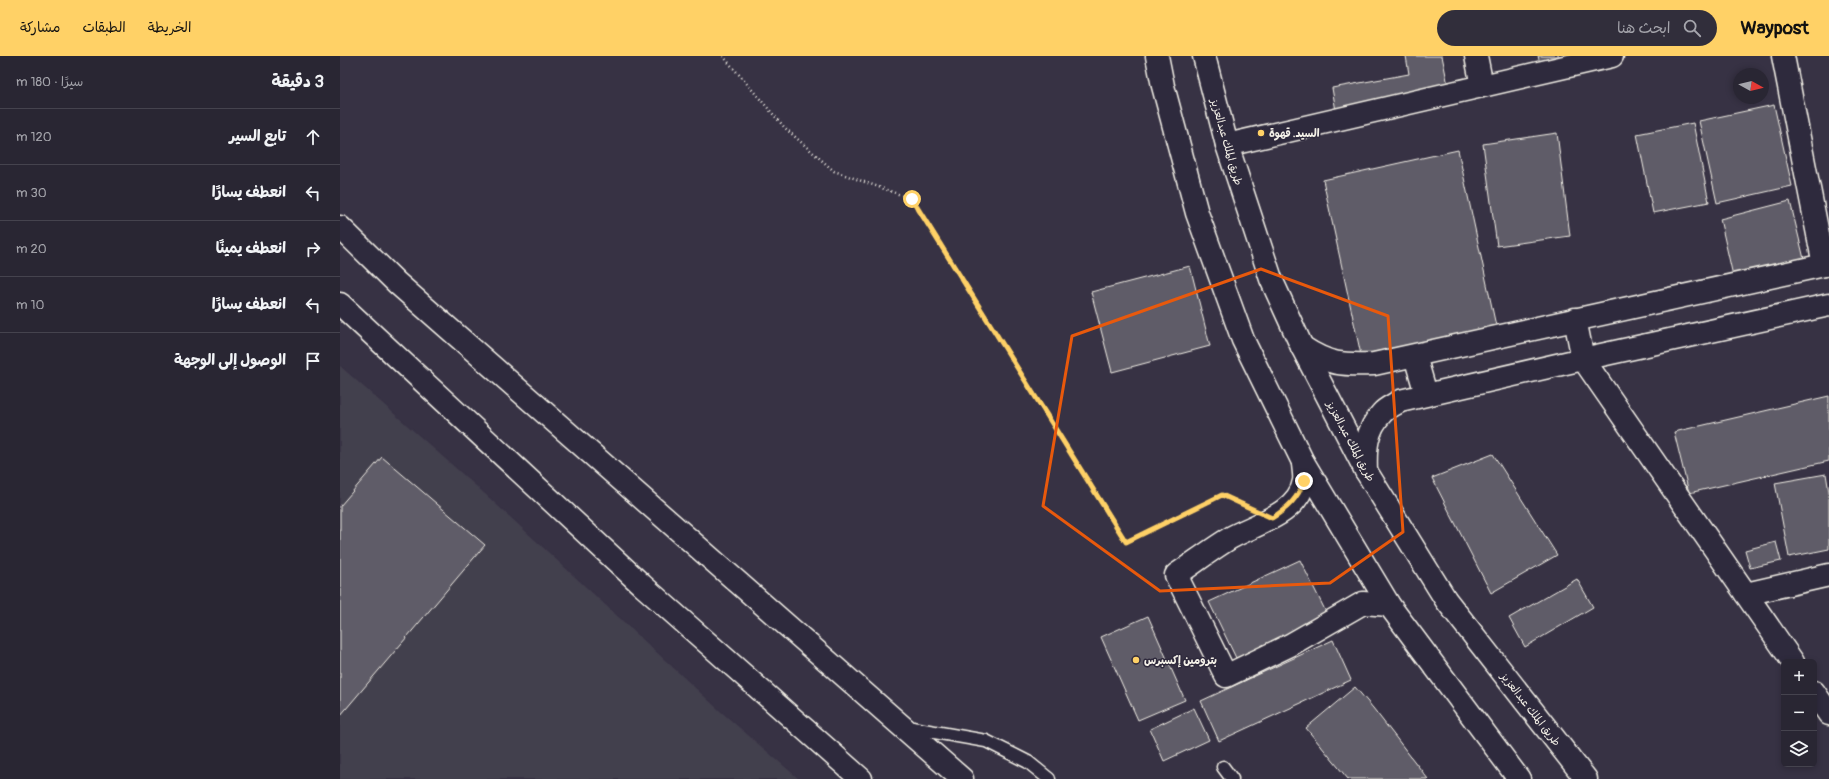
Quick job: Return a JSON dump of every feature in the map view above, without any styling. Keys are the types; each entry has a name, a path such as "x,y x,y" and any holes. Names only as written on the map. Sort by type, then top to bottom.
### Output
{"main road":[{"path":"1157,56 1163,86 1197,213 1243,340 1303,462 1389,605 1519,779"},
{"name":"طريق الملك عبدالعزيز","path":"1204,56 1227,145 1271,279 1302,347 1366,471 1446,600 1586,779"},
{"path":"1476,56 1482,86"},
{"path":"1227,145 1612,56"},
{"path":"1302,347 1318,358 1334,363 1349,365 1374,364 1827,265 1783,56"},
{"path":"340,227 397,283 962,779"},
{"path":"340,304 642,585 861,779"},
{"path":"1366,471 1365,447 1371,428 1382,412 1400,401 1829,305"},
{"path":"1575,319 1583,359 1791,659"},
{"path":"1415,356 1426,394"},
{"path":"1303,462 1304,481 1299,494 1285,510 1232,538 1176,575 1226,676 1290,646 1363,602 1389,605"},
{"path":"1746,594 1829,575"},
{"path":"1816,695 1829,714"}],"lane":[{"path":"901,726 986,741 1028,762 1049,779"},
{"path":"1223,767 1232,779"}],"path":[{"path":"723,56 785,128 834,171 912,199 1126,542 1222,495 1272,518"}],"highlighted area":[{"path":"1261,269 1388,316 1403,532 1330,583 1160,591 1043,506 1072,336"}],"shaded area":[{"path":"340,366 485,494 719,710 799,779 340,779"}],"building":[{"path":"1406,56 1442,56 1449,90 1336,111 1332,88 1409,74"},
{"path":"1538,56 1584,56 1541,67"},
{"path":"1774,105 1792,186 1717,203 1699,121"},
{"path":"1693,123 1709,202 1653,213 1637,134"},
{"path":"1557,133 1570,236 1497,246 1483,144"},
{"path":"1458,150 1496,326 1361,355 1323,180"},
{"path":"1790,201 1805,263 1734,280 1720,219"},
{"path":"1190,266 1210,346 1112,372 1091,292"},
{"path":"1829,396 1829,461 1689,493 1674,432"},
{"path":"1493,454 1557,555 1491,593 1432,478"},
{"path":"382,457 485,545 340,716 340,506"},
{"path":"1826,474 1829,492 1829,549 1789,557 1775,483"},
{"path":"1776,542 1781,561 1750,568 1745,550"},
{"path":"1300,560 1328,616 1236,658 1209,602"},
{"path":"1577,579 1593,607 1525,647 1509,618"},
{"path":"1148,616 1185,700 1138,720 1101,637"},
{"path":"1333,640 1351,680 1219,741 1201,701"},
{"path":"1355,687 1428,779 1348,779 1306,728"},
{"path":"1194,708 1209,740 1164,761 1150,729"}],"place":[{"name":"السيد. قهوة","path":"1261,133"},
{"name":"بترومين إكسبرس","path":"1136,660"}],"route":[{"path":"912,199 1126,542 1222,495 1272,518 1285,510 1299,494 1304,481"}]}
